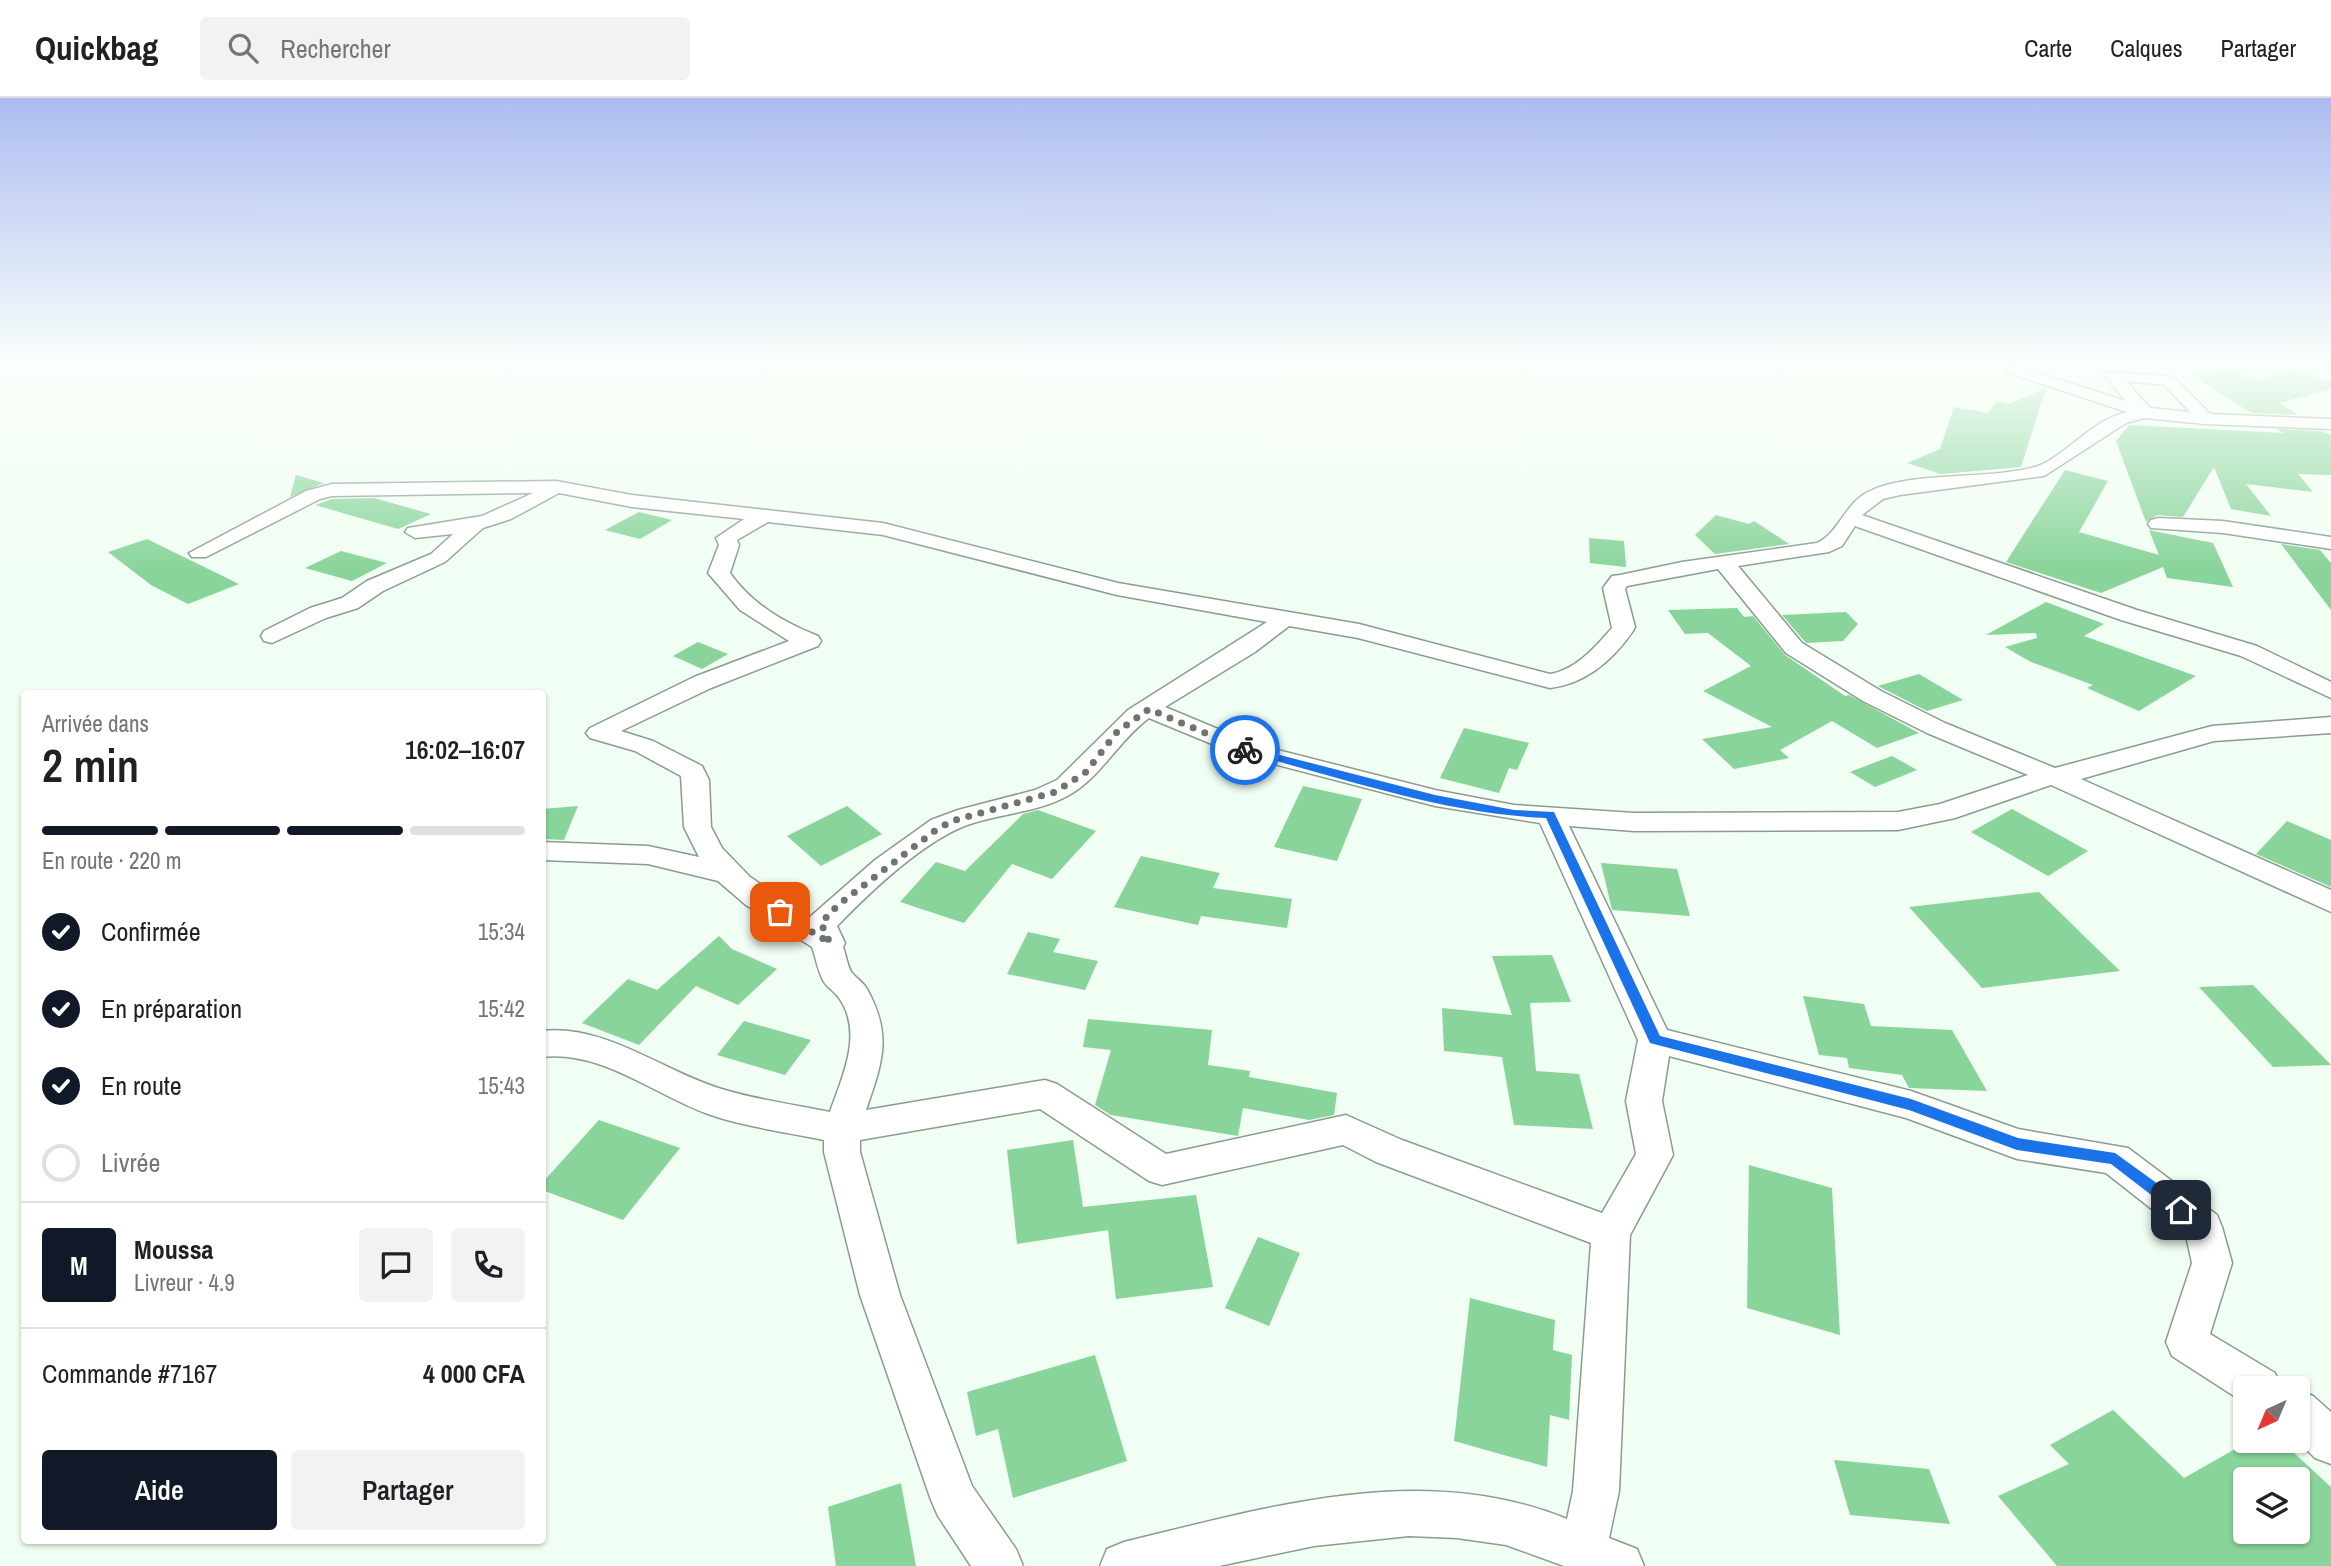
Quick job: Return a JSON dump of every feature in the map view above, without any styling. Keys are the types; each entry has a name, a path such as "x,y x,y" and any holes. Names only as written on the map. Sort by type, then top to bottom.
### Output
{"street":[{"path":"199,553 323,492 353,487 556,487 632,501 768,514 908,533 1117,589 1287,616 1426,647 1550,681 1561,681 1572,676 1622,631 1624,627 1616,584 1636,577 1822,548 1835,542 1850,518 1885,492 2038,472 2098,434"},
{"path":"415,532 474,526 511,515 556,487"},
{"path":"386,507 412,488"},
{"path":"726,873 698,829 698,785 693,772 644,746 599,733 640,710 746,663 810,641 776,628 771,620 731,593 719,573 729,545 726,538 768,514"},
{"path":"1850,518 2129,615 2239,648 2331,691"},
{"path":"2158,524 2223,527 2331,543"},
{"path":"272,636 318,613 350,603 375,586 438,558 474,526"},
{"path":"1723,562 1794,648 1815,663 1936,729 2052,776 2331,902"},
{"path":"999,1566 954,1500 880,1294 842,1152 842,1129 866,1059 867,1040 862,1012 852,991 837,977 830,943 821,923 838,905 936,830 952,821 1055,792 1086,772 1117,732 1180,686 1270,632 1287,616"},
{"path":"1149,709 1245,749 1434,798 1514,813 1634,822 1898,821 1945,812 2052,776 2078,772 2212,734 2239,729 2331,725"},
{"path":"1124,1566 1338,1516 1435,1510 1509,1522 1602,1559 1596,1490 1611,1233 1655,1155 1644,1101 1655,1040 1550,815"},
{"path":"546,851 648,855 726,873 830,943"},
{"path":"1655,1040 1911,1105 2017,1144 2115,1159 2203,1227 2212,1263 2187,1342 2241,1376"},
{"path":"546,1044 561,1042 597,1050 718,1103 842,1129 1045,1094 1163,1170 1346,1130 1389,1151 1611,1233"},
{"path":"2310,1422 2331,1442"}],"building":[{"path":"1945,434 2032,434 2021,467 1941,474 1907,463 1940,449"},
{"path":"2122,434 2327,434 2331,435 2331,475 2298,474 2313,492 2246,484 2271,516 2231,509 2214,467 2183,517 2157,515 2146,522 2116,441"},
{"path":"2065,470 2108,481 2079,532 2159,555 2149,530 2213,543 2233,587 2167,578 2163,567 2101,593 2006,562"},
{"path":"296,475 324,483 290,497"},
{"path":"374,498 431,514 398,529 315,505 332,499"},
{"path":"639,512 672,520 640,539 605,530"},
{"path":"1716,515 1749,524 1754,521 1789,544 1715,554 1695,535"},
{"path":"1589,538 1624,541 1626,567 1590,563"},
{"path":"147,539 239,584 188,604 151,585 108,552"},
{"path":"2281,544 2320,550 2331,563 2331,610"},
{"path":"341,551 387,563 352,581 305,568"},
{"path":"2046,602 2104,624 2084,636 2196,676 2139,711 2087,688 2093,685 2031,662 2005,647 2037,638 2036,633 1986,635"},
{"path":"1737,608 1744,617 1753,616 1785,655 1845,696 1849,695 1919,733 1877,748 1832,721 1780,750 1789,758 1734,769 1702,739 1772,727 1703,691 1751,666 1708,633 1685,634 1668,610"},
{"path":"1846,612 1858,624 1843,641 1806,643 1782,615"},
{"path":"698,642 728,654 702,669 673,656"},
{"path":"1919,674 1963,700 1927,711 1878,686"},
{"path":"1464,728 1529,743 1517,770 1509,768 1499,793 1440,778"},
{"path":"1892,756 1917,770 1875,787 1850,772"},
{"path":"1303,786 1362,799 1337,861 1274,847"},
{"path":"578,806 564,840 546,839 546,809"},
{"path":"847,806 882,834 821,866 787,836"},
{"path":"2012,809 2088,851 2048,876 1971,832"},
{"path":"1038,810 1096,831 1052,879 1012,864 964,923 900,902 936,862 965,871 1023,814"},
{"path":"2287,821 2331,840 2331,887 2256,854"},
{"path":"1141,856 1220,873 1213,888 1292,899 1287,928 1201,916 1198,925 1114,907"},
{"path":"1601,863 1677,869 1690,916 1612,910"},
{"path":"2039,892 2120,971 1982,988 1909,907"},
{"path":"1028,932 1060,939 1053,952 1098,961 1085,990 1007,974"},
{"path":"719,936 732,949 777,969 738,1005 696,986 639,1045 582,1023 628,979 657,990"},
{"path":"1552,955 1571,1002 1530,1003 1536,1071 1579,1074 1593,1129 1514,1125 1502,1057 1444,1051 1442,1008 1512,1015 1492,956"},
{"path":"2253,985 2331,1065 2273,1067 2199,987"},
{"path":"1803,996 1864,1004 1871,1026 1952,1030 1987,1091 1909,1088 1902,1075 1849,1068 1847,1058 1819,1055"},
{"path":"1088,1019 1212,1030 1208,1065 1250,1071 1249,1077 1337,1093 1334,1115 1309,1120 1243,1108 1238,1136 1111,1115 1095,1105 1111,1050 1083,1047"},
{"path":"744,1021 811,1040 785,1075 717,1055"},
{"path":"599,1120 680,1148 623,1220 546,1191 546,1179"},
{"path":"1073,1140 1083,1207 1196,1195 1213,1287 1116,1299 1108,1230 1017,1244 1007,1150"},
{"path":"1749,1165 1832,1188 1840,1335 1747,1308"},
{"path":"1258,1237 1300,1253 1269,1326 1225,1308"},
{"path":"1470,1298 1555,1320 1553,1350 1572,1355 1569,1420 1550,1415 1547,1467 1454,1441"},
{"path":"1095,1355 1127,1461 1013,1498 998,1429 976,1436 967,1392"},
{"path":"2113,1410 2184,1478 2233,1450 2233,1453 2294,1453 2309,1467 2233,1467 2233,1544 2310,1544 2310,1468 2331,1487 2331,1566 2057,1566 1998,1496 2069,1464 2050,1445"},
{"path":"1834,1460 1929,1469 1950,1524 1850,1515"},
{"path":"901,1483 916,1566 836,1566 828,1507"}],"way so far":[{"path":"780,912 830,943 821,923 838,905 936,830 952,821 1055,792 1071,783 1086,772 1117,732 1149,709 1245,750"}],"route":[{"path":"1245,750 1434,798 1514,813 1550,815 1655,1040 1911,1105 2017,1144 2115,1159 2181,1210"}]}
